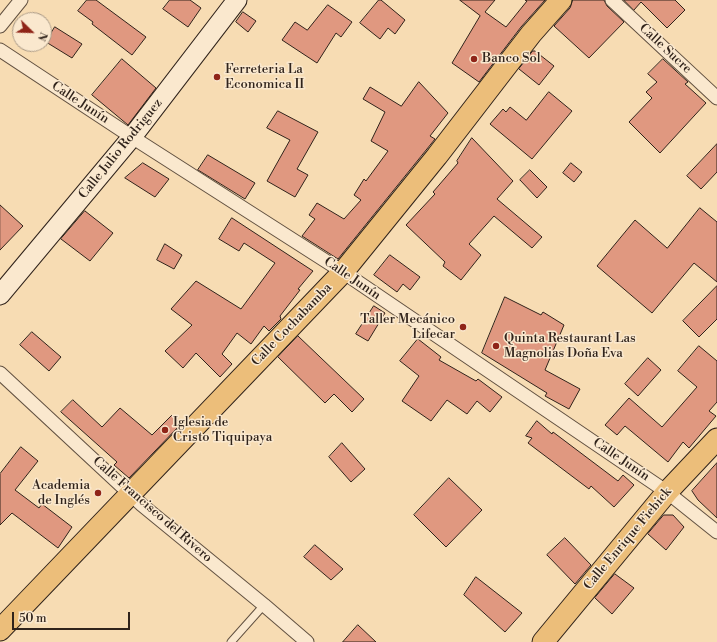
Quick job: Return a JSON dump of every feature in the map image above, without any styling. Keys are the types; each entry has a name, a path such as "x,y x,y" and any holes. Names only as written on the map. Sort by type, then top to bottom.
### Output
{"main road":[{"name":"Calle Julio Rodriguez","path":"0,295 132,137 237,0"},
{"name":"Calle Cochabamba","path":"0,630 343,272 437,156 531,34 561,0"},
{"name":"Calle Enrique Fiebick","path":"543,642 667,492 717,439"}],"street":[{"path":"0,26 21,0"},
{"name":"Calle Sucre","path":"612,0 717,98"},
{"name":"Calle Junín","path":"0,50 132,137 343,272 667,492 717,532"},
{"name":"Calle Francisco del Rivero","path":"0,373 130,494 264,605 306,642"}],"lane":[{"path":"231,642 264,605"}],"building":[{"path":"87,0 96,0 146,37 132,55 92,24 93,22 78,11"},
{"path":"170,0 190,0 201,8 188,27 163,9"},
{"path":"379,0 381,0 405,20 395,34 388,28 380,39 360,23"},
{"path":"460,0 495,0 485,12 506,27 527,1 525,0 545,0 521,27 479,82 452,63 480,16"},
{"path":"573,0 604,0 607,6 624,22 589,58 554,26 570,8"},
{"path":"624,0 675,0 685,10 667,28 641,2 634,10"},
{"path":"328,5 352,22 341,37 336,33 317,63 282,40 295,22 307,30"},
{"path":"243,12 256,21 248,32 236,22"},
{"path":"55,27 82,44 72,58 52,46 52,32"},
{"path":"533,51 554,66 539,85 519,69"},
{"path":"122,59 156,88 128,125 92,95"},
{"path":"663,59 688,82 685,84 706,103 660,153 629,122 652,98 646,92 657,82 648,74"},
{"path":"419,82 448,113 430,136 435,139 338,259 302,236 315,219 309,215 317,203 344,219 361,200 354,195 364,179 366,181 388,151 371,141 385,112 363,99 370,87 401,106"},
{"path":"549,92 572,111 532,159 490,124 503,109 506,112 510,107 526,120"},
{"path":"278,111 318,132 297,169 308,175 295,197 267,181 290,140 267,128"},
{"path":"472,138 513,181 497,199 542,237 532,248 494,216 469,244 481,255 461,280 443,266 445,262 406,225 435,194 433,192 458,163 457,161"},
{"path":"717,144 717,172 701,189 687,176"},
{"path":"208,155 255,183 245,199 198,170"},
{"path":"143,163 169,179 155,197 125,178"},
{"path":"571,163 582,172 574,182 563,173"},
{"path":"530,170 547,187 537,198 520,180"},
{"path":"0,205 23,226 0,250"},
{"path":"700,208 717,222 717,282 694,263 652,313 597,266 635,220 667,248"},
{"path":"85,211 113,233 90,261 61,239"},
{"path":"232,218 313,271 298,289 300,290 280,316 281,319 269,331 264,326 251,344 237,333 222,354 232,364 220,377 196,353 183,368 165,351 192,325 171,309 196,281 241,309 275,263 244,243 239,251 219,239"},
{"path":"165,244 182,255 174,269 157,260"},
{"path":"390,255 420,277 410,290 403,284 397,292 374,275"},
{"path":"717,286 717,319 699,337 683,321"},
{"path":"505,297 541,315 543,312 564,325 545,370 580,389 569,409 545,396 547,393 482,353"},
{"path":"374,306 385,313 368,341 356,334"},
{"path":"32,332 61,357 49,371 20,345"},
{"path":"298,336 364,399 352,412 334,394 325,403 278,357"},
{"path":"418,339 441,357 439,360 476,381 478,379 502,397 490,412 477,401 467,414 447,400 431,421 402,401 419,376 400,361"},
{"path":"699,346 717,361 717,402 709,411 716,416 689,448 683,442 668,462 625,426 617,435 605,425 629,398 662,427 697,387 678,371"},
{"path":"648,358 661,370 638,396 625,384"},
{"path":"73,400 102,427 120,408 152,435 172,415 181,424 129,478 114,465 117,462 61,412"},
{"path":"537,421 552,434 553,432 618,481 623,475 634,485 614,507 591,486 589,489 528,443 532,438 526,436"},
{"path":"342,443 365,469 351,482 329,457"},
{"path":"21,447 38,461 15,490 39,508 42,504 72,527 58,548 12,513 0,525 0,474"},
{"path":"717,463 717,518 698,500 692,491"},
{"path":"449,478 482,510 446,547 414,515"},
{"path":"664,515 673,515 684,527 666,550 648,534"},
{"path":"565,538 591,565 575,584 547,555"},
{"path":"315,545 343,569 331,580 304,557"},
{"path":"615,574 634,588 612,614 595,598"},
{"path":"476,577 522,613 505,632 464,595"},
{"path":"358,625 376,642 343,642"}],"place":[{"name":"Banco Sol","path":"474,59"},
{"name":"Ferreteria La Economica II","path":"217,77"},
{"name":"Taller Mecánico Lifecar","path":"463,327"},
{"name":"Quinta Restaurant Las Magnolias Doña Eva","path":"496,346"},
{"name":"Iglesia de Cristo Tiquipaya","path":"165,430"},
{"name":"Academia de Inglés","path":"98,493"}]}
